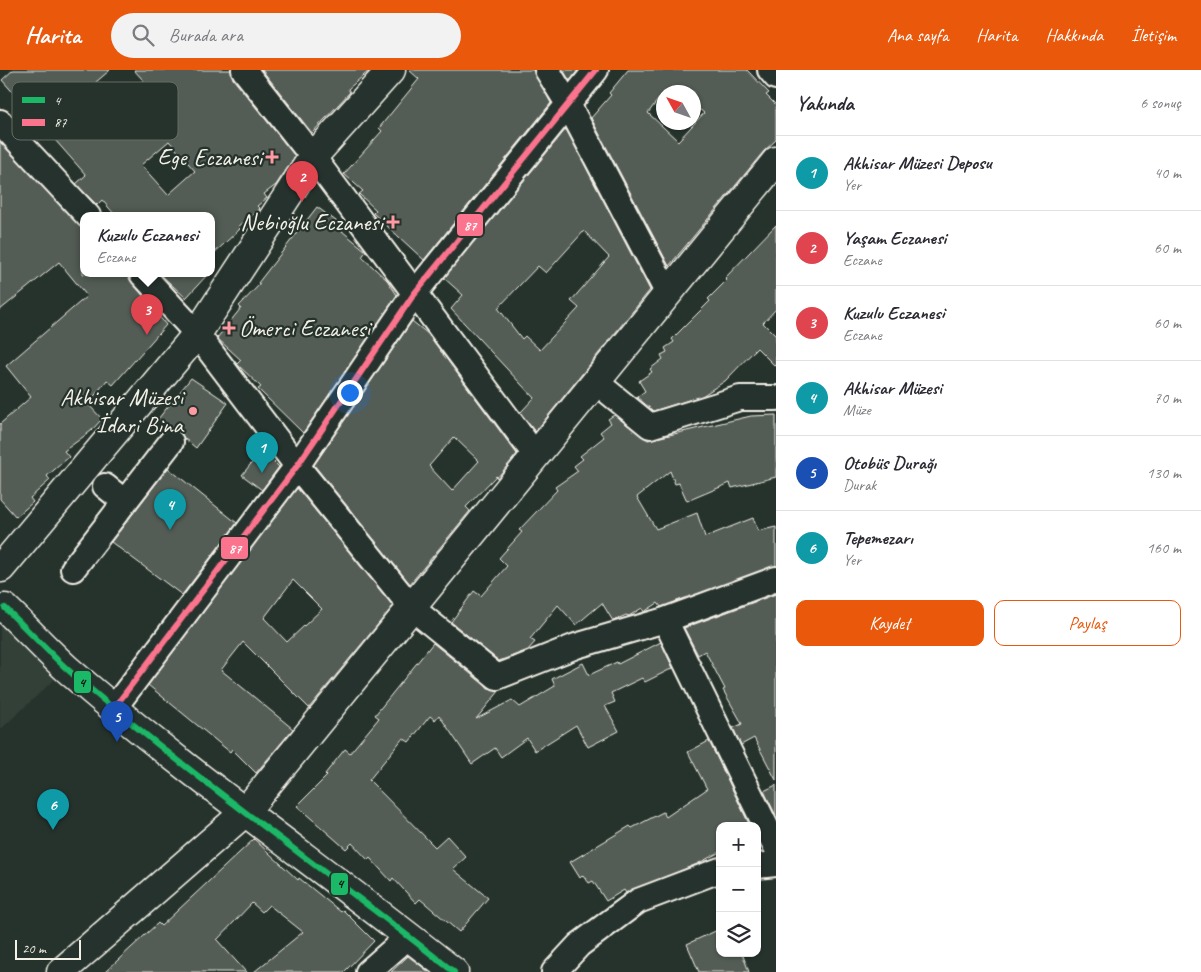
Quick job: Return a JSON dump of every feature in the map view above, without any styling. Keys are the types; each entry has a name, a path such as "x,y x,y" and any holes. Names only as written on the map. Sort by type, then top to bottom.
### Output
{"street":[{"path":"244,70 313,157 536,456"},
{"path":"391,70 313,157 197,334 1,568 10,587 3,611 114,708 244,812 454,972"},
{"path":"547,70 568,104 668,294"},
{"path":"114,708 298,466 414,294 596,70"},
{"path":"770,70 776,77"},
{"path":"0,122 12,135"},
{"path":"17,140 84,212"},
{"path":"61,972 244,812 776,161"},
{"path":"145,277 197,334 298,466 412,608 497,677 576,646 665,620 776,579"},
{"path":"596,382 650,426 740,398 776,398"},
{"path":"73,569 171,442"},
{"path":"105,486 125,502"},
{"path":"665,620 776,847"},
{"path":"761,866 776,864"},
{"path":"554,972 579,945 638,901 716,872"},
{"path":"368,972 409,936"}],"shaded area":[{"path":"7,622 56,678 0,730 0,628"}],"building":[{"path":"13,70 110,70 96,82 12,82 12,91 2,80"},
{"path":"134,70 231,70 233,79 295,156 276,185 264,194 267,198 257,206 260,209 238,227 240,229 215,252 215,212 112,212 102,200 97,205 76,184 86,175 55,140 178,140 178,82 145,82","holes":["169,141 195,171 168,195 141,165"]},
{"path":"262,70 370,70 348,89 350,92 312,133"},
{"path":"409,70 533,70 551,103 424,260 373,213 376,210 359,194 363,191 344,174 382,131 379,128 419,79"},
{"path":"563,70 578,70 570,81"},
{"path":"628,70 747,70 769,93 766,95 776,105 776,140 764,151 669,266 591,118 611,95 609,93"},
{"path":"566,129 650,290 535,432 519,411 521,412 534,398 451,309 463,295 444,278","holes":["584,231 609,257 571,301 579,308 540,350 525,336 522,339 498,308 538,266 546,273"]},
{"path":"0,142 80,226 80,277 128,277 166,325 113,385 107,380 88,404 102,419 91,431 64,451 69,457 47,476 50,480 30,498 33,502 16,517 0,499 0,424 31,397 6,366 87,296 59,262 0,310"},
{"path":"317,207 344,227 342,231 366,251 362,257 387,280 397,295 303,433 258,389 261,387 237,364 241,360 217,338 241,308 239,306 260,284 258,283"},
{"path":"776,225 776,309 763,323 776,336 776,367 757,348 725,381 702,396 653,411 637,397 645,391 639,381 652,372 650,369 663,359 661,355 667,352 665,348 674,342 672,339 710,301 708,299 727,280 725,278"},
{"path":"163,277 205,277 186,298"},
{"path":"412,321 428,334 517,454 497,478 496,476 466,507 470,511 410,584 314,465","holes":["454,437 479,461 452,491 429,466"]},
{"name":"Akhisar Müzesi İdari Bina","path":"191,378 228,403 196,448 179,431 171,429 158,419"},
{"path":"614,415 648,440 751,416 776,415 776,477 732,488 730,483 687,501 679,483 675,484 670,471 637,497 656,529 697,513 705,537 753,518 758,531 776,527 776,566 661,607 658,603 644,612 642,608 629,616 626,615 613,621 602,603 576,625 558,605 530,639 535,642 528,650 499,661 451,622 474,591 481,596 507,566 499,558 522,532 519,530 557,490 555,487 578,471 574,466 583,459 580,456 604,437 600,432 611,423 608,419"},
{"path":"262,450 279,467 262,490 242,475"},
{"path":"168,468 237,523 182,595 111,542"},
{"path":"297,488 393,606 309,708 243,642 221,670 293,729 256,773 232,749 230,752 148,685","holes":["293,580 322,609 287,642 264,618"]},
{"path":"776,594 776,780 754,738 741,745 733,728 742,724 723,690 725,689 705,651 698,655 684,628"},
{"path":"661,642 673,668 645,682 642,678 611,693 615,702 605,706 619,731 588,747 576,725 535,751 527,738 501,757 495,748 472,764 439,715 435,720 430,716 409,742 403,738 369,780 435,847 447,836 466,857 453,869 488,898 459,932 420,899 416,903 393,878 391,881 370,858 368,860 352,843 346,849 297,806 327,776 325,774 345,749 350,753 379,718 375,715 433,643 488,688 500,690 476,719 512,700 520,707 555,686 552,679 583,663 589,675 617,662 618,664"},
{"path":"709,741 748,822 716,822 716,854 697,864 626,893 624,890 606,901 593,881 589,883 583,875 580,878 570,862 630,826 632,828 663,812 666,817 707,789 688,752"},
{"path":"776,785 776,816 764,791"},
{"path":"254,839 298,880 299,878 341,912 343,910 374,941 344,972 254,972 303,932 269,905 262,912 252,903 217,940 246,972 105,972 158,923 161,926"},
{"path":"716,931 716,957 743,957 749,972 699,972 687,944"},
{"path":"408,956 429,972 391,972"}],"transit line":[{"name":"87","path":"114,708 297,466 414,294 596,70"},
{"name":"4","path":"5,608 67,669 162,748 454,972"}],"place":[{"name":"Ege Eczanesi","path":"272,157"},
{"name":"Yaşam Eczanesi","path":"302,202"},
{"name":"Nebioğlu Eczanesi","path":"393,222"},
{"name":"Ömerci Eczanesi","path":"229,328"},
{"name":"Kuzulu Eczanesi","path":"147,335"},
{"name":"Akhisar Müzesi İdari Bina","path":"193,411"},
{"name":"Akhisar Müzesi Deposu","path":"262,473"},
{"name":"Akhisar Müzesi","path":"170,530"},
{"name":"Otobüs Durağı","path":"117,742"},
{"name":"Tepemezarı","path":"53,830"}]}
